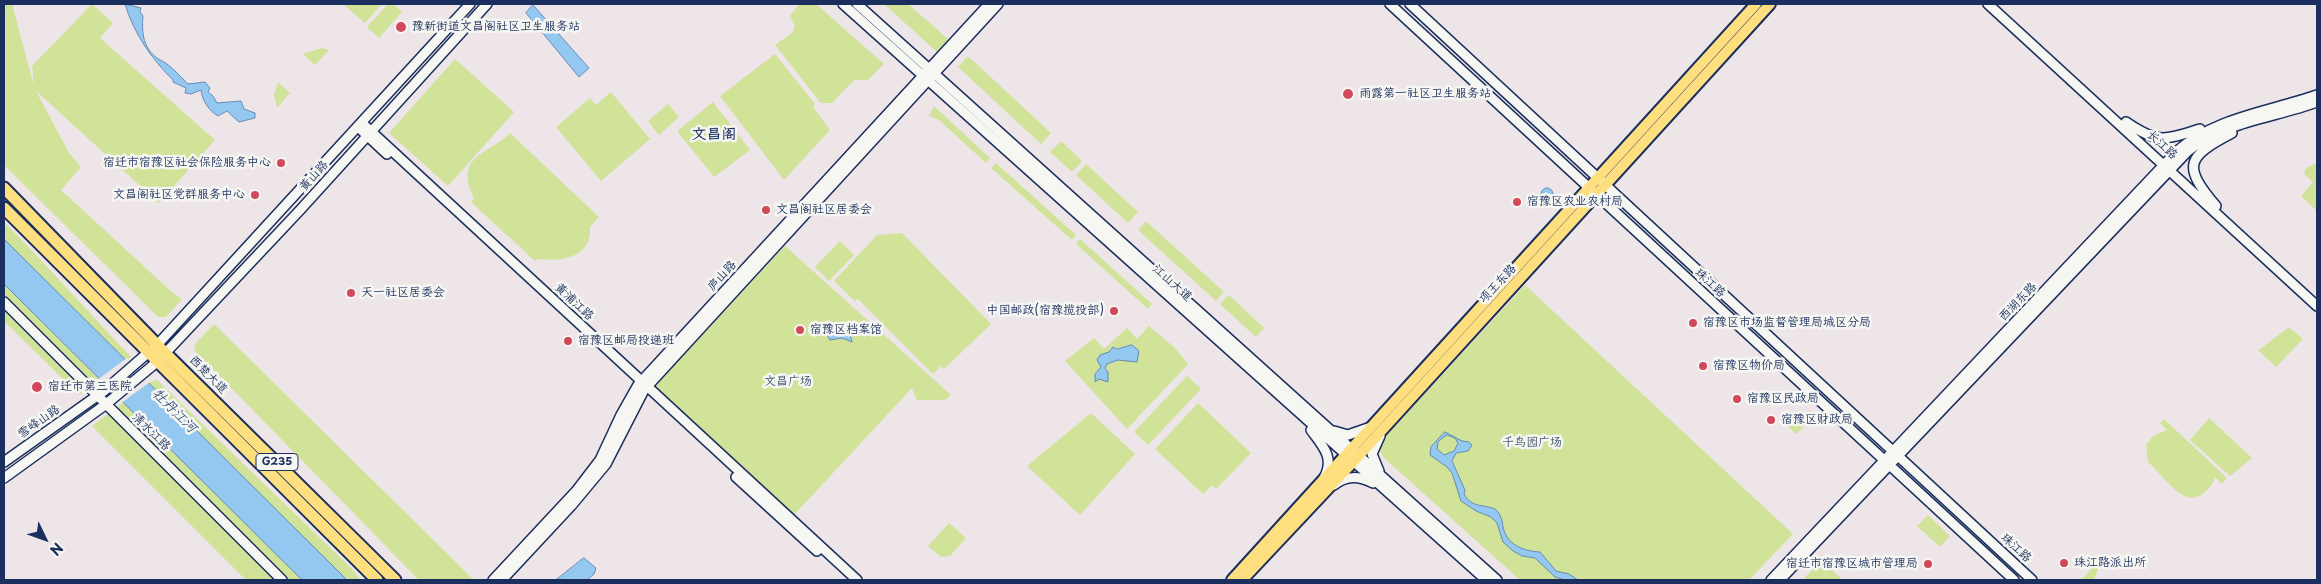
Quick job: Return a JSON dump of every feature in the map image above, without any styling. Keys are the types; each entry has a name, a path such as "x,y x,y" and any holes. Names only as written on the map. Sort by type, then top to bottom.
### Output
{"highway":[{"name":"西楚大道","path":"4,188 162,349 395,580"},
{"path":"4,208 153,357"},
{"name":"G235","path":"153,357 377,580"}],"main road":[{"name":"项王东路","path":"1242,580 1316,495 1592,192 1756,4"},
{"name":"项王东路","path":"1601,181 1770,4"},
{"name":"项王东路","path":"1232,580 1316,495"}],"street":[{"name":"黄山路","path":"162,349 470,4"},
{"name":"黄山路","path":"153,357 369,134 487,4"},
{"name":"江山大道","path":"843,4 928,74"},
{"name":"江山大道","path":"857,4 928,74 1301,411 1497,580"},
{"name":"庐山路","path":"493,580 577,490 600,460 621,416 643,386 990,4"},
{"name":"庐山路","path":"928,74 998,4"},
{"name":"珠江路","path":"1390,4 2014,580"},
{"name":"珠江路","path":"1410,4 2032,580"},
{"name":"长江路","path":"1988,4 2216,206 2317,300"},
{"name":"长江路","path":"1996,4 2126,122 2168,165 2317,306"},
{"name":"西湖东路","path":"1780,580 1895,454 2197,135 2248,115 2317,95"},
{"name":"西湖东路","path":"2168,165 2204,139 2263,118 2317,102"},
{"path":"2126,122 2148,136 2162,139 2176,137 2248,115"},
{"path":"2216,206 2195,180 2194,166 2197,157 2208,146 2263,118"},
{"name":"黄浦江路","path":"360,125 857,580"},
{"name":"清水江路","path":"4,302 101,394 282,580"},
{"name":"雪峰山路","path":"4,462 101,394 135,366 153,357"},
{"name":"雪峰山路","path":"4,478 108,402 144,373 153,357"},
{"name":"黄浦江路","path":"643,386 849,580"},
{"name":"庐山路","path":"502,580 571,506 606,464 643,386"},
{"path":"1301,411 1342,435 1365,430 1383,421"},
{"path":"1301,411 1328,455 1328,470 1316,495"},
{"path":"1383,421 1372,454 1377,468 1392,491"},
{"name":"西湖东路","path":"1771,580 1887,463"},
{"path":"1316,495 1338,482 1355,477 1392,491"},
{"name":"江山大道","path":"1392,491 1486,580"}],"green space":[{"path":"4,4 12,4 34,86 32,66 92,4 113,23 100,38 215,140 159,203 36,91 69,153 81,167 61,190 173,293 182,299 166,317 158,317 4,165"},
{"path":"343,4 382,4 365,23"},
{"path":"388,4 393,4 402,12 379,38 367,27"},
{"path":"799,4 816,4 884,64 868,80 854,80 832,103 821,103 775,45 792,33 795,26 790,16"},
{"path":"884,4 908,4 948,39 937,52"},
{"path":"322,48 329,50 315,65 303,54"},
{"path":"775,54 815,104 813,107 830,130 784,180 720,96"},
{"path":"968,56 1051,133 1041,144 958,67"},
{"path":"455,59 514,112 448,186 389,133"},
{"path":"278,82 290,93 277,108 274,95"},
{"path":"611,92 650,139 601,181 556,127 590,98 596,105"},
{"path":"713,102 750,150 714,177 677,131"},
{"path":"668,104 679,117 659,135 648,121"},
{"path":"934,106 990,158 986,163 939,120 929,116"},
{"path":"510,133 599,217 590,227 586,245 574,255 566,258 538,259 535,261 471,202 474,198 469,184 468,173 471,165 476,158"},
{"path":"1061,141 1082,161 1072,172 1050,152"},
{"path":"996,163 1076,235 1072,240 991,168"},
{"path":"2317,163 2317,211 2301,196 2313,182 2304,174 2306,168"},
{"path":"1086,164 1138,212 1128,223 1076,175"},
{"path":"1146,221 1224,292 1216,301 1138,230"},
{"path":"4,222 131,357 79,395 4,321"},
{"path":"902,233 991,324 944,369 941,366 933,374 858,299 855,301 834,281 877,235"},
{"path":"1080,239 1152,304 1148,309 1076,244"},
{"path":"840,241 854,255 829,281 815,267"},
{"name":"文昌广场","path":"785,246 951,395 945,400 917,400 912,388 793,516 655,389 662,378"},
{"name":"千鸟园广场","path":"1525,285 1793,534 1749,580 1520,580 1383,457 1380,450 1381,441"},
{"path":"1229,295 1264,328 1256,337 1220,304"},
{"path":"214,324 474,580 419,580 194,350 196,343"},
{"path":"2286,325 2303,339 2276,367 2257,349 2260,349 2288,328"},
{"path":"1149,326 1175,348 1188,364 1127,429 1065,361 1094,338 1104,349 1127,328 1137,339"},
{"path":"1187,376 1201,389 1148,445 1134,432"},
{"path":"157,380 352,569 361,580 246,580 92,426 150,382"},
{"path":"1198,403 1251,453 1216,489 1212,485 1203,494 1155,449"},
{"path":"1798,411 1809,421 1796,434 1785,423"},
{"path":"1091,413 1135,454 1080,515 1027,466"},
{"path":"2209,418 2252,458 2230,476 2190,440"},
{"path":"2164,419 2227,478 2222,484 2215,477 2203,494 2189,498 2174,489 2148,462 2146,445 2153,436 2167,430 2160,423"},
{"path":"1928,515 1950,536 1940,547 1917,526"},
{"path":"949,523 966,538 950,556 941,557 928,546"},
{"path":"1821,560 1843,580 1803,580"},
{"path":"2098,562 2100,564 2094,580 2081,580"}],"water":[{"path":"125,4 141,8 144,37 152,54 170,67 188,84 205,82 210,88 208,92 217,103 241,101 244,109 255,113 255,118 239,122 227,111 218,116 206,105 201,90 191,94 185,93 186,88 173,82 144,45 133,25"},
{"path":"533,5 589,68 579,77 526,13"},
{"path":"1549,188 1552,189 1552,199 1545,200 1542,199 1541,192 1542,189"},
{"name":"牡丹江河","path":"4,239 347,580 302,580 4,284"},
{"path":"829,323 838,323 845,327 852,342 842,338 830,340 824,329"},
{"path":"1132,345 1139,351 1137,362 1118,360 1107,364 1105,368 1108,372 1108,382 1099,379 1095,382 1095,374 1101,367 1097,360 1100,355 1109,352 1113,347 1117,349"},
{"path":"1445,432 1462,441 1469,442 1472,445 1468,451 1456,453 1452,461 1465,490 1464,494 1470,502 1495,509 1501,517 1505,533 1512,543 1528,550 1540,552 1556,571 1569,574 1578,580 1565,580 1555,577 1535,558 1522,556 1503,542 1497,523 1491,517 1476,511 1461,501 1452,473 1430,455 1431,447","holes":["1447,435 1455,438 1458,443 1454,451 1444,455 1437,449 1438,442"]},
{"path":"584,558 596,568 594,574 587,580 556,580"}],"pier":[{"path":"127,358 150,382 120,404 97,380"}],"place":[{"name":"豫新街道文昌阁社区卫生服务站","path":"401,27"},
{"name":"雨露第一社区卫生服务站","path":"1348,94"},
{"name":"宿迁市宿豫区社会保险服务中心","path":"281,163"},
{"name":"文昌阁社区党群服务中心","path":"255,195"},
{"name":"宿豫区农业农村局","path":"1517,202"},
{"name":"文昌阁社区居委会","path":"766,210"},
{"name":"天一社区居委会","path":"351,293"},
{"name":"中国邮政(宿豫揽投部)","path":"1114,311"},
{"name":"宿豫区市场监督管理局城区分局","path":"1693,323"},
{"name":"宿豫区档案馆","path":"800,330"},
{"name":"宿豫区邮局投递班","path":"568,341"},
{"name":"宿豫区物价局","path":"1703,366"},
{"name":"宿迁市第三医院","path":"37,387"},
{"name":"宿豫区民政局","path":"1737,399"},
{"name":"宿豫区财政局","path":"1771,420"},
{"name":"珠江路派出所","path":"2064,563"},
{"name":"宿迁市宿豫区城市管理局","path":"1928,564"}],"district":[{"name":"文昌阁","path":"714,135"}]}
